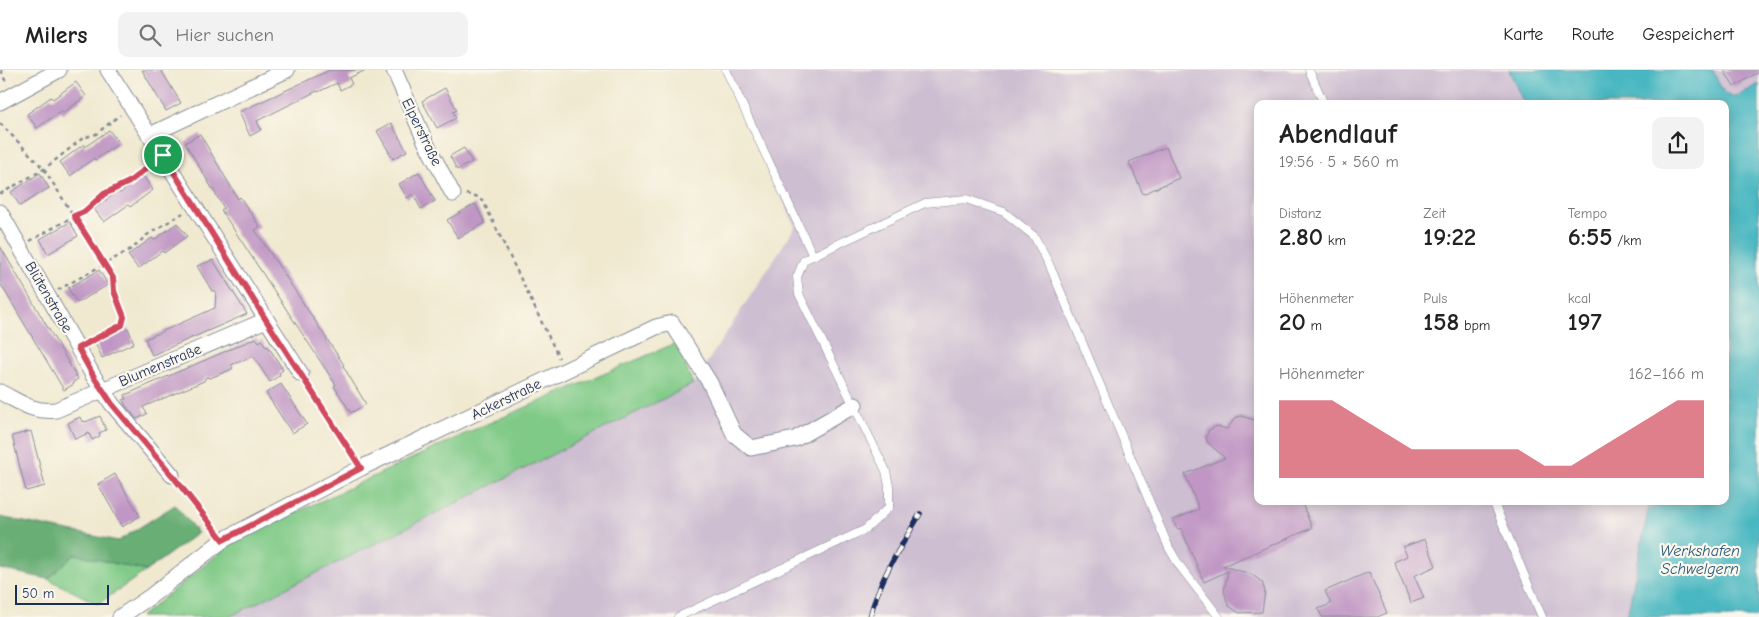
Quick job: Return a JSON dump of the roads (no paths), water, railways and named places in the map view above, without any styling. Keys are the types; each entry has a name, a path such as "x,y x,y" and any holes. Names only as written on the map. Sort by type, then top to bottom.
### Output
{"street":[{"path":"0,102 59,70"},
{"path":"108,70 301,374"},
{"path":"150,135 287,70"},
{"name":"Elperstraße","path":"394,70 426,144 453,194"},
{"name":"Blütenstraße","path":"0,212 102,390 118,412 172,475"},
{"name":"Blumenstraße","path":"0,392 34,410 45,412 56,410 266,320"},
{"name":"Ackerstraße","path":"120,617 151,596 223,540 361,468 656,327 672,323 710,383 734,434 751,448 795,439 854,405"}],"lane":[{"path":"726,70 813,256"},
{"path":"1309,70 1322,100"},
{"path":"678,617 866,529 889,507 890,486 886,471 800,294 797,277 804,260 925,203 966,199 1004,212 1034,236 1053,272 1169,548 1179,565 1219,617"},
{"path":"1495,505 1542,617"}],"water":[{"name":"Werkshafen Schwelgern","path":"1509,70 1713,70 1722,89 1730,96 1741,94 1759,84 1759,617 1627,617 1649,505 1729,505 1729,100 1522,100"}],"railway":[{"path":"870,617 885,576 920,514"}]}
